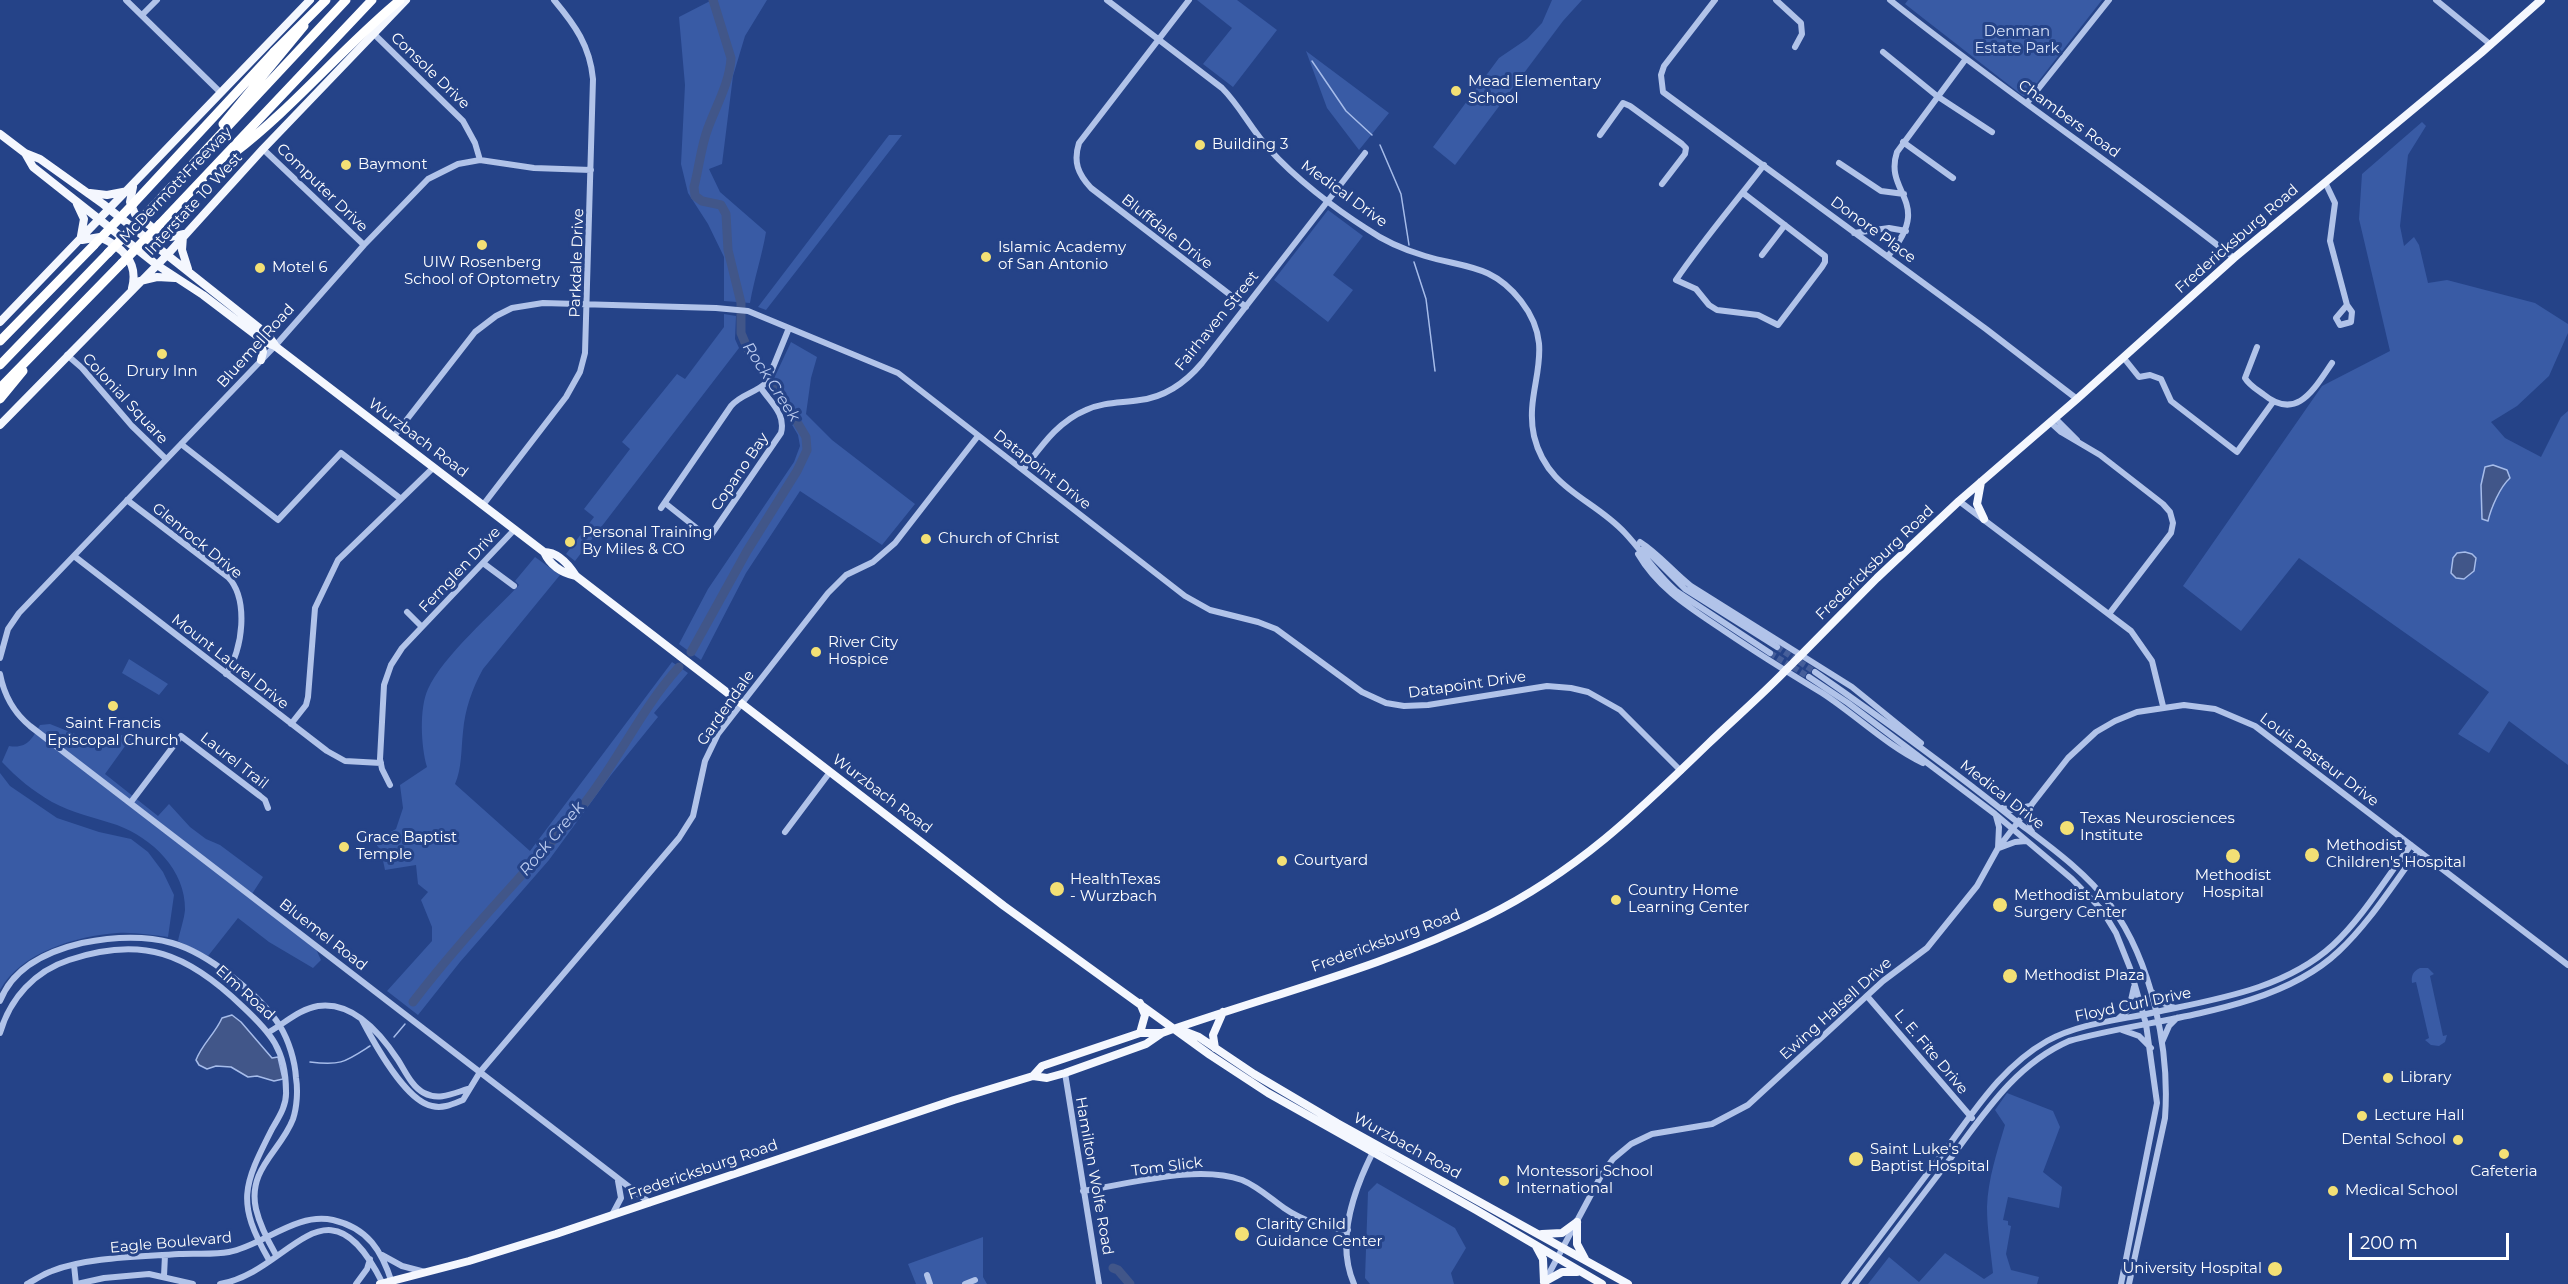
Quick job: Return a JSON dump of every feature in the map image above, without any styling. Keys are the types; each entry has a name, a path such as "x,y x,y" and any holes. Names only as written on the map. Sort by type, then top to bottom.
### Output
{"highway":[{"path":"0,341 134,204 324,0"},
{"path":"195,161 244,96 292,42 324,0"},
{"name":"McDermott Freeway","path":"0,364 146,214 346,0"},
{"name":"McDermott Freeway","path":"0,388 123,263 372,0"},
{"path":"208,173 276,119 346,48 400,0"},
{"path":"0,399 67,320"}],"main road":[{"path":"0,322 310,0"},
{"name":"Interstate 10 West","path":"0,425 132,288 167,255 263,149 406,0"},
{"name":"Fredericksburg Road","path":"386,1283 469,1261 1033,1076 1047,1078 1065,1073 1146,1044 1162,1033 1175,1028 1425,943 1489,915 1522,897 1599,846 1682,771 1876,578 1959,501 2234,258 2491,45 2541,0"},
{"name":"Wurzbach Road","path":"0,134 24,153 40,159 110,210 268,335 275,346"},
{"name":"Wurzbach Road","path":"24,153 33,167 157,264 260,338 275,346 544,552 552,552 562,559 576,576 741,704 1004,906 1175,1028 1189,1041 1224,1065 1628,1284"},
{"path":"85,191 107,195 131,187"},
{"path":"131,187 130,198 135,214 163,236 184,235 183,257 190,272"},
{"path":"75,200 84,219 78,242"},
{"path":"78,242 100,237 131,260 135,273 132,288"},
{"path":"140,281 162,277 178,279"},
{"path":"260,338 263,352 261,360"},
{"path":"1981,482 1977,504 1984,519"},
{"path":"1139,1002 1145,1015 1140,1034"},
{"path":"1215,1048 1213,1035 1223,1012"},
{"name":"Wurzbach Road","path":"1175,1028 1198,1036 1254,1074 1602,1284"},
{"name":"Fredericksburg Road","path":"1033,1076 1042,1066 1140,1034 1162,1033"},
{"path":"1065,1073 1073,1056"},
{"path":"1537,1233 1554,1235 1577,1222 1577,1244 1585,1260"},
{"path":"1535,1244 1544,1259 1543,1283"},
{"path":"1543,1283 1562,1272 1579,1272"}],"street":[{"path":"126,0 221,93"},
{"path":"142,15 157,0"},
{"name":"Parkdale Drive","path":"483,505 574,385 585,353 592,66 581,35 554,0"},
{"name":"Medical Drive","path":"1107,0 1222,88 1283,164 1360,225 1387,240 1426,256 1481,270 1497,278 1517,297 1532,320 1538,339 1539,370 1532,412 1535,438 1541,456 1553,474 1565,488 1640,542 1685,589 1777,647"},
{"path":"1158,40 1189,0"},
{"name":"Donore Place","path":"1715,0 1664,66 1661,78 1664,92 1888,256 2077,399"},
{"path":"1776,0 1802,23 1802,34 1795,47"},
{"name":"Chambers Road","path":"1890,0 1965,60 2027,103 2234,258"},
{"path":"2027,103 2109,0"},
{"path":"2436,0 2491,45"},
{"name":"Console Drive","path":"374,34 463,121 475,143 480,160"},
{"name":"Bluffdale Drive","path":"1158,40 1079,143 1076,157 1078,171 1091,188 1246,307"},
{"path":"1882,52 1937,96 1992,132"},
{"path":"1888,256 1906,231 1909,215 1894,162 1904,142 1965,60"},
{"path":"1600,135 1623,103 1630,105 1683,144 1686,148 1685,154 1662,184"},
{"path":"1904,142 1953,178"},
{"name":"Computer Drive","path":"263,149 364,245"},
{"name":"Fairhaven Street","path":"1023,470 1056,429 1076,415 1104,404 1153,398 1180,384 1196,371 1365,153"},
{"name":"Bluemel Road","path":"0,658 4,639 13,620 275,346 364,245 428,179 458,164 480,160 534,168 591,170"},
{"path":"1839,163 1881,191 1904,194"},
{"path":"1743,193 1823,253 1825,262 1778,325 1758,315 1720,311 1709,305 1696,289 1676,280 1764,165"},
{"path":"2325,182 2335,203 2330,240 2347,305"},
{"path":"1762,255 1785,225"},
{"path":"1854,233 1889,228 1906,231"},
{"name":"Datapoint Drive","path":"394,436 464,345 488,321 512,308 529,304 587,304 748,311 898,373 1201,606 1222,615 1258,622 1276,629 1368,695 1386,703 1417,706 1537,687 1571,688 1599,697 1620,710 1682,771"},
{"path":"761,388 771,375 789,328"},
{"path":"2257,347 2245,378 2272,402 2290,405 2302,400 2310,394 2332,363"},
{"name":"Colonial Square","path":"67,355 82,368 132,426 166,459"},
{"path":"2122,357 2139,377 2150,375 2161,380 2171,401 2237,452 2272,402"},
{"name":"Copano Bay","path":"761,388 779,411 783,423 781,434 709,538 663,506 731,406 743,395 761,388"},
{"path":"2053,420 2163,504 2170,512 2174,523 2171,533 2109,614"},
{"name":"Gardendale","path":"362,1020 409,1090 421,1102 440,1108 463,1100 480,1072 679,838 696,808 708,753 718,734 741,704 838,582 873,562 895,543 978,436"},
{"path":"181,444 278,519 341,453 400,499"},
{"path":"291,723 306,705 308,697 317,600 343,554 434,466"},
{"name":"Glenrock Drive","path":"127,500 228,577 238,590 241,604 237,654 226,674"},
{"path":"1959,501 2131,631 2145,650 2156,672 2163,706"},
{"name":"Fernglen Drive","path":"390,785 381,763 384,685 388,672 398,653 515,529"},
{"path":"1625,533 1646,569 1671,594 1824,695 1898,749 1935,769"},
{"name":"Medical Drive","path":"1625,533 1662,579 1676,591 1770,653"},
{"path":"1640,542 1691,585 1852,687 1937,758"},
{"name":"Mount Laurel Drive","path":"74,556 226,674 345,761 381,763"},
{"path":"483,563 514,586"},
{"name":"Fernglen Drive","path":"407,612 422,627"},
{"name":"Medical Drive","path":"1815,672 1937,758 2079,872 2110,904 2140,962 2156,1012 2162,1042 2167,1092 2165,1118 2129,1284"},
{"name":"Bluemel Road","path":"0,674 7,699 23,720 650,1203"},
{"name":"Medical Drive","path":"1809,677 1995,814 2072,879 2103,910 2123,947 2146,1024 2157,1103 2121,1284"},
{"name":"Louis Pasteur Drive","path":"2163,706 2184,705 2214,709 2249,722 2273,738 2568,965"},
{"name":"Ewing Halsell Drive","path":"1543,1283 1602,1174 1619,1153 1652,1134 1712,1124 1746,1106 1867,996 1935,939 1976,887 1998,848 2068,758 2096,732 2123,717 2163,706"},
{"name":"Laurel Trail","path":"130,802 181,736 265,800 268,808"},
{"path":"785,832 830,772"},
{"path":"2001,808 2012,810 2031,806 2029,820 2033,833"},
{"path":"1995,814 1999,826 1998,848 2015,842 2027,841"},
{"name":"Floyd Curl Drive","path":"1844,1284 1989,1090 2014,1064 2047,1041 2085,1026 2176,1008 2288,976 2319,957 2345,933 2411,845"},
{"name":"Floyd Curl Drive","path":"1855,1284 1977,1123 2020,1072 2051,1049 2069,1041 2210,1010 2292,984 2321,966 2352,938 2418,850"},
{"name":"Elm Road","path":"0,1001 17,973 47,954 97,940 136,937 174,944 209,961 247,991 280,1026 292,1054 296,1078 296,1103 292,1119 260,1172 255,1207 266,1238 276,1255"},
{"name":"Elm Road","path":"0,1033 9,1010 31,980 60,963 88,953 129,950 170,955 216,980 269,1032 281,1054 286,1095 283,1108 250,1173 247,1192 248,1214 258,1241 269,1260"},
{"path":"2115,1021 2129,1009 2134,984"},
{"path":"2149,988 2159,1001 2176,1008"},
{"name":"L. E. Fite Drive","path":"1867,996 1977,1123"},
{"path":"269,1032 308,1009 319,1006 343,1008 362,1020 391,1049 411,1081 422,1093 447,1096 468,1089"},
{"path":"2162,1042 2169,1026 2178,1017"},
{"path":"2118,1030 2135,1033 2151,1049"},
{"path":"2014,1064 2020,1072"},
{"name":"Hamilton Wolfe Road","path":"1065,1073 1099,1284"},
{"path":"1354,1284 1347,1256 1351,1206 1375,1148"},
{"name":"Tom Slick","path":"1083,1191 1188,1174 1221,1175 1244,1181 1289,1211 1312,1222 1348,1230"},
{"path":"2143,1177 2152,1179"},
{"path":"612,1215 621,1198 621,1186 617,1178"},
{"name":"Eagle Boulevard","path":"27,1284 51,1271 74,1265 229,1252 303,1221 331,1220 358,1229 368,1236 388,1268 386,1283"},
{"path":"220,1284 237,1281 308,1234 330,1230 354,1240 386,1283"},
{"path":"379,1253 402,1266 425,1272"},
{"path":"164,1276 165,1256"},
{"path":"356,1284 367,1269 370,1259"},
{"path":"74,1265 77,1284"},
{"name":"Eagle Boulevard","path":"77,1284 133,1274 164,1276 181,1283 194,1284"},
{"path":"927,1275 930,1284"},
{"path":"965,1284 975,1280"}],"green space":[{"path":"712,0 767,0 745,36 733,76 722,164 709,169 720,192 766,232 750,303 724,301 724,257 708,224 688,193 681,164 685,85 679,17"},
{"path":"1197,0 1237,0 1277,30 1233,87 1203,64 1232,28"},
{"path":"1552,0 1582,0 1563,21 1455,165 1433,147 1499,58 1527,39 1542,23"},
{"name":"Denman Estate Park","path":"1908,0 2102,0 2027,96 2023,96 1905,4"},
{"path":"1306,51 1389,113 1359,150 1327,108"},
{"path":"2422,122 2426,126 2408,155 2400,226 2404,246 2414,237 2419,245 2428,283 2447,280 2535,303 2568,324 2568,333 2549,376 2517,406 2491,422 2505,438 2541,457 2561,417 2568,411 2568,765 2509,721 2489,753 2458,734 2489,692 2299,558 2241,631 2183,586 2322,386 2390,351 2359,219 2362,174"},
{"path":"889,135 902,135 766,310 758,307"},
{"path":"1328,210 1363,236 1333,275 1353,290 1328,322 1274,280"},
{"path":"724,314 736,316 735,339 739,348 575,561 566,554 594,517 584,509 630,449 622,442 677,374 685,379 724,327"},
{"path":"791,342 817,357 811,378 806,414 832,440 915,504 882,545 800,491 746,573 701,660 679,644 708,589 794,462 800,446 798,435 770,387"},
{"path":"535,557 560,575 483,669 465,715 460,765 455,784 530,851 672,662 688,673 654,713 658,717 611,775 549,860 460,962 418,1015 387,991 432,941 432,927 421,900 428,892 418,884 416,865 385,870 381,851 374,841 396,829 403,808 400,785 427,767 422,739 422,717 425,697 435,676 469,635 519,585 515,581"},
{"path":"129,659 168,684 159,695 122,673"},
{"path":"50,724 80,736 133,735 105,774 158,816 169,804 190,827 206,839 220,845 263,877 250,897 315,947 321,960 313,968 269,942 238,918 208,956 178,941 184,918 184,895 180,882 164,857 143,838 130,831 52,802 26,784 2,762 9,746 25,744 40,725"},
{"path":"0,773 10,786 57,818 99,832 131,839 148,852 163,872 174,895 168,937 117,933 68,942 51,948 22,965 9,977 0,990"},
{"path":"2420,968 2428,968 2434,974 2430,976 2443,1036 2447,1035 2445,1042 2439,1046 2431,1045 2425,1040 2429,1038 2416,982 2412,983 2414,972"},
{"path":"2007,1093 2053,1111 2060,1127 2043,1172 2062,1187 2059,1208 2008,1197 2003,1220 2008,1221 2008,1225 2011,1226 2006,1254 2011,1270 2039,1277 2037,1284 1868,1284 1889,1257 1919,1282 1945,1253 1984,1279 1993,1273 1987,1207 1993,1166 2005,1125 1995,1110"},
{"path":"1377,1183 1455,1228 1466,1248 1451,1273 1454,1284 1370,1284 1365,1278 1368,1192"},
{"path":"983,1237 983,1277 987,1284 916,1284 908,1264"}],"shaded area":[{"path":"2493,465 2507,470 2510,478 2496,498 2488,521 2482,519 2481,485 2485,467"},
{"path":"2465,552 2476,558 2474,571 2464,579 2456,578 2451,573 2453,558 2457,553"},
{"path":"232,1015 241,1022 272,1058 278,1057 283,1079 274,1081 257,1076 248,1077 231,1067 216,1066 207,1069 199,1065 196,1060 222,1018"}],"waterway":[{"name":"Rock Creek","path":"691,652 807,450 806,437 776,387 749,352 741,333 741,303 728,250 726,214 721,205 702,201 695,196 694,187 704,142 725,85 731,58 713,0"},
{"path":"1312,61 1346,111 1372,135"},
{"path":"1380,145 1401,194 1409,245"},
{"path":"1414,262 1426,299 1435,371"},
{"name":"Rock Creek","path":"413,1002 453,952 580,809 606,774 652,701 679,667"},
{"name":"Rock Creek","path":"394,1037 405,1024"},
{"name":"Rock Creek","path":"310,1062 342,1062 370,1046"},
{"path":"1113,1268 1118,1270 1130,1284"}],"tunnel":[{"path":"1777,647 1815,672"},
{"path":"1770,653 1809,677"}],"place":[{"name":"Mead Elementary School","path":"1456,91"},
{"name":"Building 3","path":"1200,145"},
{"name":"Baymont","path":"346,165"},
{"name":"UIW Rosenberg School of Optometry","path":"482,245"},
{"name":"Islamic Academy of San Antonio","path":"986,257"},
{"name":"Motel 6","path":"260,268"},
{"name":"Drury Inn","path":"162,354"},
{"name":"Church of Christ","path":"926,539"},
{"name":"Personal Training By Miles & CO","path":"570,542"},
{"name":"River City Hospice","path":"816,652"},
{"name":"Saint Francis Episcopal Church","path":"113,706"},
{"name":"Texas Neurosciences Institute","path":"2067,828"},
{"name":"Grace Baptist Temple","path":"344,847"},
{"name":"Methodist Children's Hospital","path":"2312,855"},
{"name":"Methodist Hospital","path":"2233,856"},
{"name":"Courtyard","path":"1282,861"},
{"name":"HealthTexas - Wurzbach","path":"1057,889"},
{"name":"Country Home Learning Center","path":"1616,900"},
{"name":"Methodist Ambulatory Surgery Center","path":"2000,905"},
{"name":"Methodist Plaza","path":"2010,976"},
{"name":"Library","path":"2388,1078"},
{"name":"Lecture Hall","path":"2362,1116"},
{"name":"Dental School","path":"2458,1140"},
{"name":"Cafeteria","path":"2504,1154"},
{"name":"Saint Luke's Baptist Hospital","path":"1856,1159"},
{"name":"Montessori School International","path":"1504,1181"},
{"name":"Medical School","path":"2333,1191"},
{"name":"Clarity Child Guidance Center","path":"1242,1234"},
{"name":"University Hospital","path":"2275,1269"}]}
